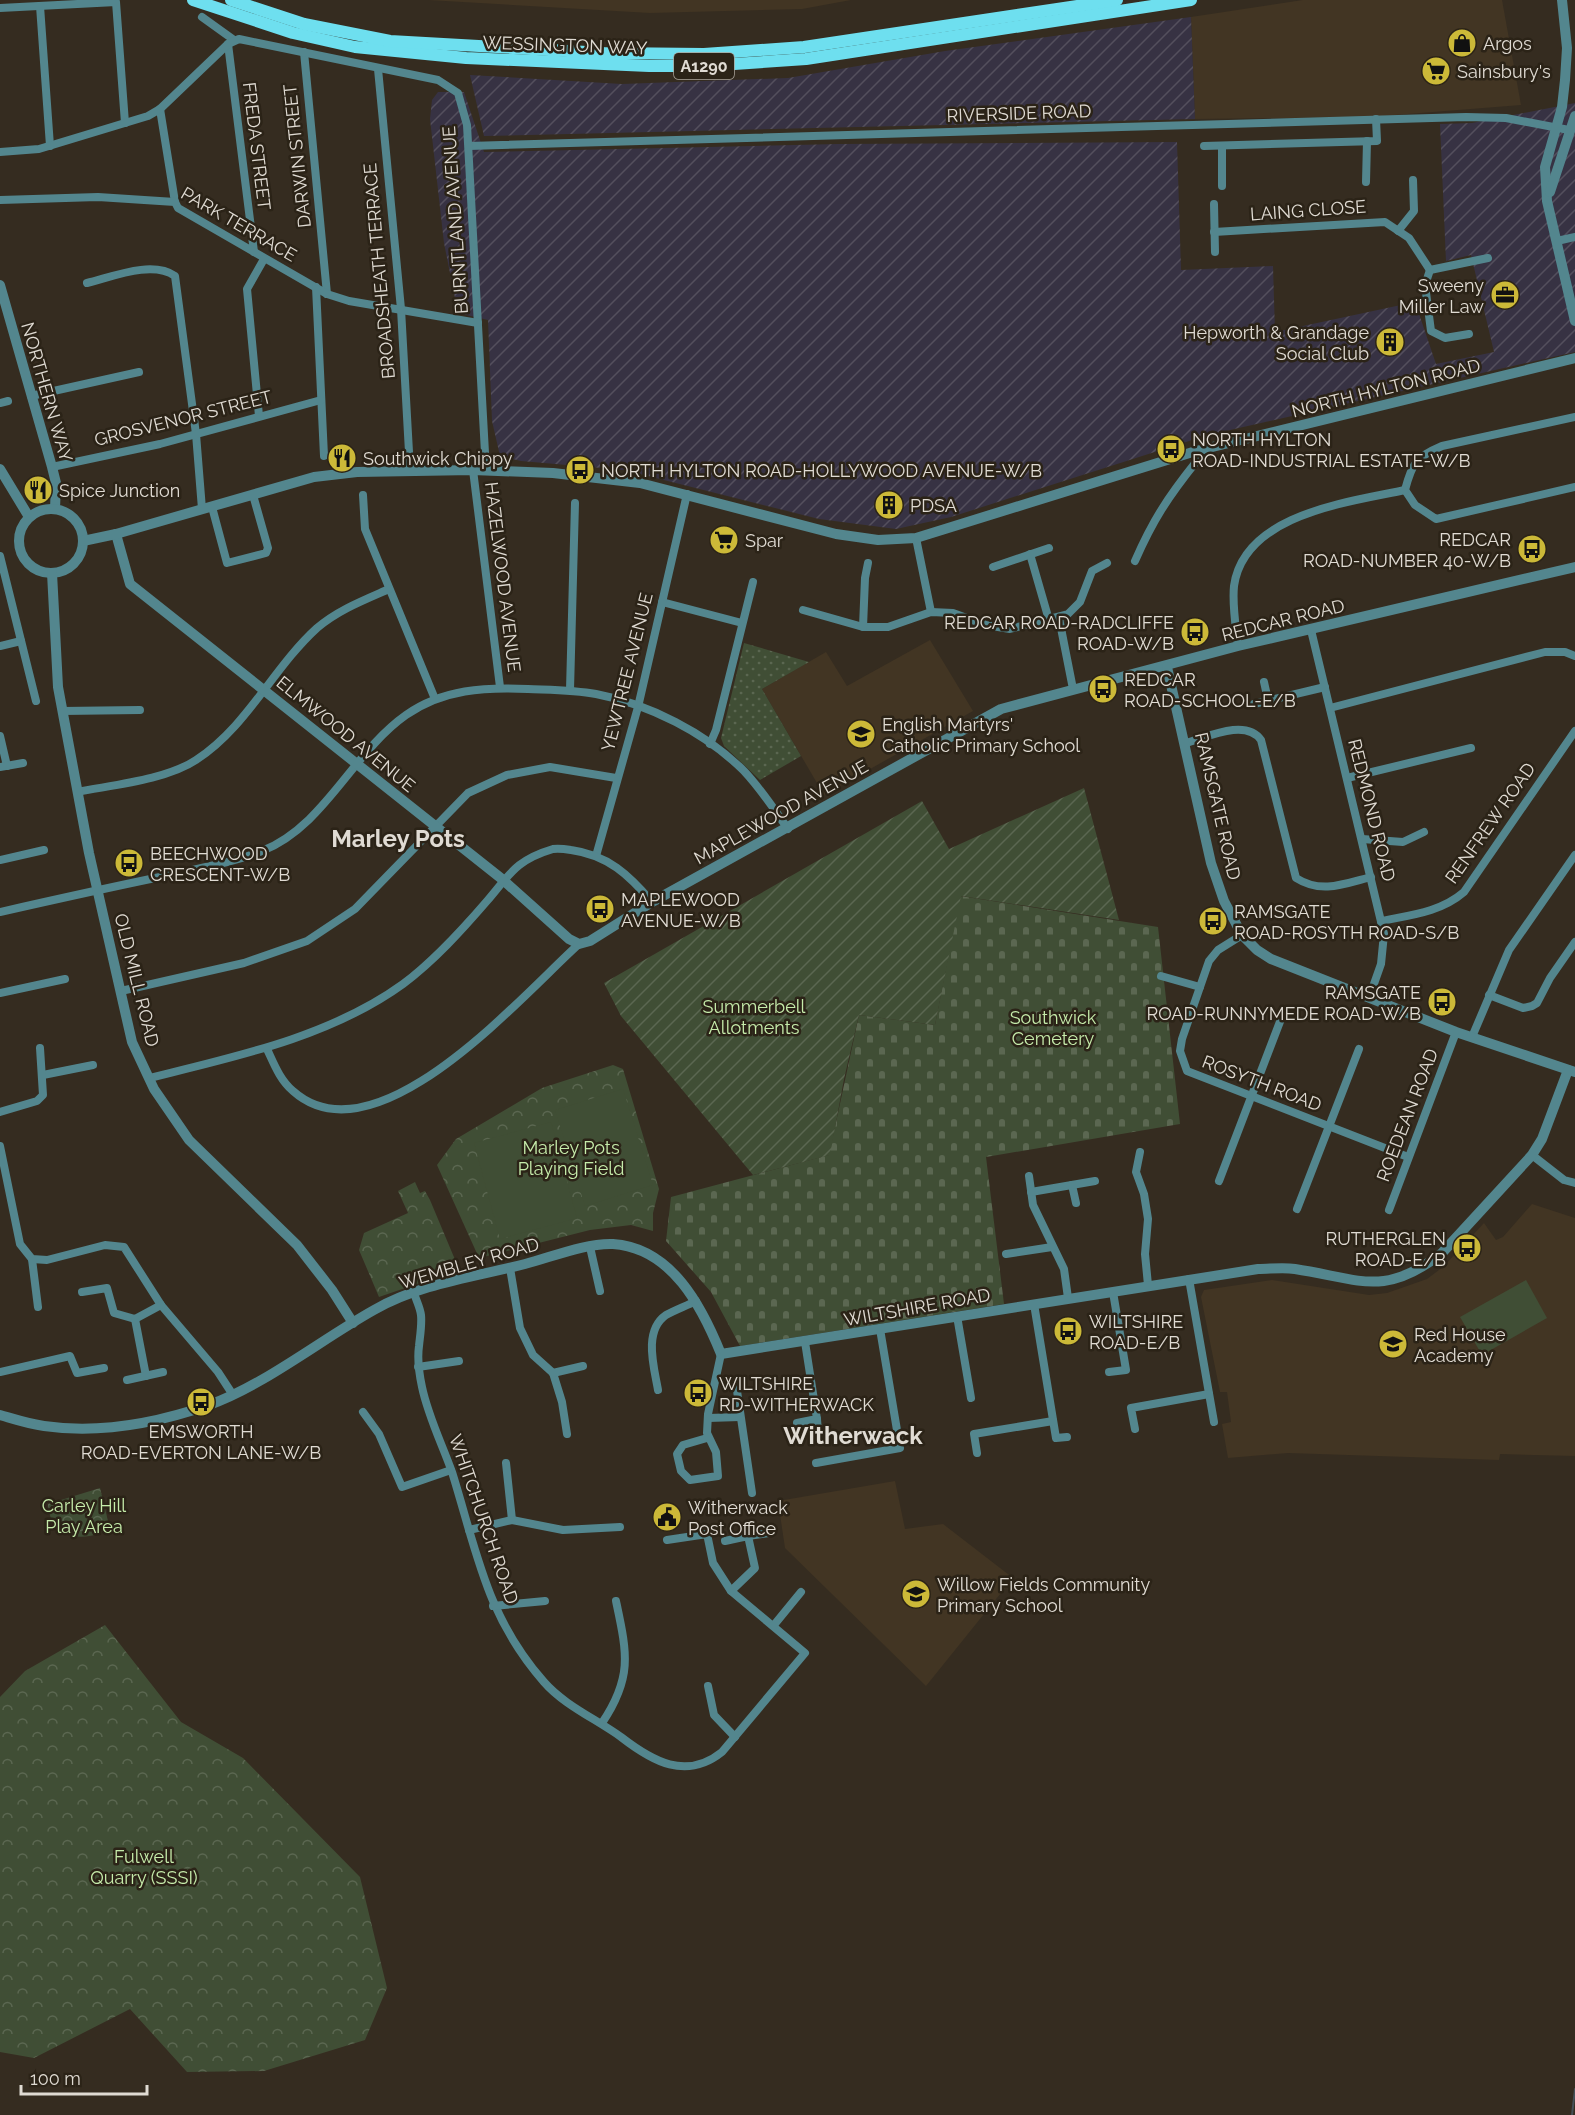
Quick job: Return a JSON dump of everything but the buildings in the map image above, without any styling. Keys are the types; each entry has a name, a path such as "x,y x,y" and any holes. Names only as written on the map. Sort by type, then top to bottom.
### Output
{"main road":[{"name":"WESSINGTON WAY","path":"193,0 292,33 378,51 477,59 682,66 806,59 1191,0"},
{"name":"WESSINGTON WAY","path":"231,0 304,24 390,40 604,53 704,54 804,47 1117,0"}],"street":[{"path":"1562,0 1570,80 1554,127 1545,167 1547,201 1575,321"},
{"path":"0,8 116,2 125,123"},
{"path":"40,6 50,146"},
{"path":"0,152 50,146 125,123 160,109 231,42 202,17"},
{"name":"BURNTLAND AVENUE","path":"231,42 246,39 452,86 462,103 469,146 486,471"},
{"name":"FREDA STREET","path":"231,42 254,252"},
{"name":"DARWIN STREET","path":"304,52 327,294"},
{"name":"BROADSHEATH TERRACE","path":"378,69 400,309 410,470"},
{"path":"160,109 175,202"},
{"path":"1547,201 1575,116"},
{"name":"RIVERSIDE ROAD","path":"469,146 1376,119 1506,118 1569,130"},
{"path":"1204,146 1377,141 1376,119"},
{"path":"1366,182 1368,141"},
{"path":"1222,146 1222,186"},
{"path":"1398,231 1414,211 1413,180"},
{"name":"PARK TERRACE","path":"0,200 99,197 175,202 178,208 327,294 349,301 478,323"},
{"path":"1214,204 1215,252"},
{"name":"LAING CLOSE","path":"1214,232 1385,222 1409,238 1430,270"},
{"path":"1557,241 1575,237"},
{"path":"1469,334 1445,338 1431,331 1425,285 1430,270 1488,258"},
{"path":"260,416 247,289 264,259"},
{"path":"87,283 152,269 168,271 175,276 207,508 227,563 266,553 268,548 253,495"},
{"name":"NORTHERN WAY","path":"0,285 56,483 55,509"},
{"path":"316,287 324,456"},
{"name":"NORTH HYLTON ROAD","path":"83,541 116,534 314,477 410,470 554,473 640,483 836,534 878,540 916,538 1196,451 1575,358"},
{"path":"31,396 139,372"},
{"name":"GROSVENOR STREET","path":"52,467 196,434 321,400"},
{"path":"1575,417 1442,446 1421,455 1410,469 1405,490 1414,506 1436,519 1575,487"},
{"path":"1136,561 1152,521 1165,500 1196,462 1196,451"},
{"path":"0,469 29,517"},
{"name":"HAZELWOOD AVENUE","path":"473,470 500,687"},
{"path":"1238,646 1234,586 1238,570 1249,551 1267,534 1304,514 1405,490"},
{"name":"YEWTREE AVENUE","path":"596,856 616,778 638,707 687,494"},
{"path":"363,495 365,529 435,699"},
{"path":"570,690 575,503"},
{"path":"46,509 55,509 72,516 82,531 83,541 82,550 70,566 52,573 31,566 20,548 19,537 29,517 46,509"},
{"name":"ELMWOOD AVENUE","path":"116,534 130,584 502,879 569,939 579,944"},
{"path":"916,538 931,612"},
{"path":"993,567 1049,548"},
{"path":"1030,554 1049,620"},
{"path":"0,556 2,572 36,701"},
{"path":"863,627 865,578 868,563"},
{"path":"803,610 863,627 888,627 931,612 953,613 986,626 1010,629 1059,618 1080,602 1092,571 1107,563"},
{"name":"REDCAR ROAD","path":"1000,709 1167,667 1238,646 1575,567"},
{"name":"OLD MILL ROAD","path":"52,573 53,632 62,711 77,792 132,1042 149,1078 189,1140 297,1245 332,1290 353,1323"},
{"path":"710,744 716,730 753,582"},
{"path":"77,792 159,775 195,762 215,745 266,691 317,628 344,609 389,589"},
{"path":"662,602 742,623"},
{"path":"1059,618 1073,689"},
{"name":"REDMOND ROAD","path":"1311,630 1382,921 1384,948 1369,998"},
{"path":"0,646 21,641"},
{"path":"1330,708 1545,652 1565,652 1575,656"},
{"name":"RAMSGATE ROAD","path":"1167,667 1186,743 1211,863 1224,901 1242,935 1257,950 1271,959 1456,1032 1571,1071"},
{"path":"1264,682 1268,700"},
{"path":"0,912 213,865 262,851 296,833 356,763 406,715 435,699 464,690 500,687 570,690 598,694 667,718 710,744 750,779 788,829"},
{"path":"1254,704 1325,687"},
{"name":"MAPLEWOOD AVENUE","path":"579,944 590,941 652,902 788,829 1000,709"},
{"path":"62,711 140,710"},
{"path":"1186,743 1249,729 1256,733 1261,740 1296,878 1316,888 1329,888 1371,878"},
{"name":"RENFREW ROAD","path":"1382,921 1434,910 1452,903 1464,892 1575,731"},
{"path":"0,736 3,767 23,763"},
{"path":"1347,778 1471,748"},
{"path":"121,991 244,963 307,940 355,909 434,825 468,793 507,775 549,767 616,778"},
{"path":"1362,839 1402,842 1424,832"},
{"path":"149,1078 267,1049 359,1010 402,984 440,951 488,899 502,879 526,859 556,848 608,860 629,874 652,902"},
{"path":"0,860 44,850"},
{"path":"1472,1037 1509,950 1575,855"},
{"name":"ROSYTH ROAD","path":"1242,935 1218,950 1209,961 1182,1039 1182,1061 1187,1071 1408,1157"},
{"path":"1489,995 1523,1008 1537,1003 1550,978 1575,942"},
{"path":"267,1049 281,1078 294,1092 317,1106 352,1110 392,1099 429,1076 492,1028 579,944"},
{"path":"1161,976 1200,987"},
{"path":"0,993 65,979"},
{"path":"1219,1181 1281,1019"},
{"name":"ROEDEAN ROAD","path":"1389,1210 1456,1032"},
{"path":"0,1112 37,1101 43,1095 40,1048"},
{"path":"1298,1209 1359,1049"},
{"path":"43,1075 93,1065"},
{"name":"WILTSHIRE ROAD","path":"721,1354 1202,1276 1258,1269 1294,1269 1349,1281 1376,1282 1398,1279 1426,1265 1442,1253 1532,1155 1542,1139 1571,1071"},
{"path":"0,1146 2,1169 20,1244 32,1259 38,1307"},
{"path":"1140,1152 1136,1173 1144,1194 1148,1219 1145,1254 1148,1285"},
{"path":"1532,1155 1564,1180 1575,1183"},
{"path":"1029,1176 1033,1205 1064,1269 1068,1298"},
{"path":"1031,1192 1095,1181"},
{"path":"1072,1185 1076,1203"},
{"name":"WEMBLEY ROAD","path":"0,1415 42,1426 91,1428 138,1424 186,1412 232,1395 353,1323 389,1303 414,1293 590,1247 612,1244 634,1248 672,1272 705,1315 721,1354"},
{"path":"32,1259 46,1260 105,1245 124,1247 161,1305 218,1372 232,1395"},
{"path":"590,1247 600,1291"},
{"path":"1006,1254 1052,1247"},
{"path":"510,1268 520,1328 533,1355 553,1373 562,1402 567,1434"},
{"path":"1189,1279 1214,1422"},
{"path":"82,1292 107,1288 114,1314 135,1319 161,1305"},
{"path":"1109,1372 1126,1370 1113,1292"},
{"name":"WHITCHURCH ROAD","path":"414,1293 421,1316 418,1367 423,1393 451,1470 493,1606 545,1683 643,1755 673,1767 689,1768 714,1758 735,1737"},
{"path":"658,1390 651,1354 654,1328 665,1316 696,1301"},
{"path":"1034,1304 1056,1438 1067,1437"},
{"path":"957,1316 971,1398"},
{"path":"135,1319 146,1376"},
{"path":"816,1463 900,1448 880,1329"},
{"path":"805,1342 818,1432"},
{"path":"707,1438 683,1445 677,1454 681,1471 690,1480 718,1476 717,1452 707,1438 708,1418 721,1354"},
{"path":"0,1372 70,1356 77,1374 104,1368"},
{"path":"418,1367 459,1361"},
{"path":"553,1373 583,1366"},
{"path":"127,1380 163,1372"},
{"path":"736,1384 752,1493"},
{"path":"1136,1429 1131,1408 1209,1394"},
{"path":"363,1412 379,1434 402,1487 451,1470"},
{"path":"708,1418 740,1417"},
{"path":"796,1423 817,1419"},
{"path":"977,1453 974,1434 1053,1421"},
{"path":"506,1463 513,1520"},
{"path":"469,1530 513,1520 563,1530 620,1527"},
{"path":"725,1540 769,1533"},
{"path":"667,1540 707,1534 713,1563 731,1591 805,1653 735,1737 714,1715 708,1686"},
{"path":"731,1591 755,1568 748,1536"},
{"path":"774,1625 801,1592"},
{"path":"493,1606 545,1600"},
{"path":"602,1723 615,1704 624,1682 625,1650 616,1601"}],"shaded area":[{"path":"428,0 851,0 802,9 650,13"},
{"path":"1303,0 1502,0 1521,105 1370,117 1195,119 1191,17"},
{"path":"1191,17 1195,119 484,136 470,75 622,84 788,78 945,51"},
{"path":"438,92 464,92 484,152 838,144 1177,142 1181,270 1273,266 1275,332 1415,302 1436,364 1494,352 1471,255 1446,261 1440,124 1472,123 1575,103 1575,352 1208,435 951,517 896,529 819,519 624,470 521,461 500,456 492,421 488,320 458,313 444,243 430,119 432,100"},
{"name":"English Martyrs' Catholic Primary School","path":"930,640 973,711 824,795 762,689 826,652 847,686"},
{"name":"Red House Academy","path":"1532,1204 1575,1218 1575,1456 1500,1454 1499,1460 1288,1453 1228,1458 1222,1424 1231,1422 1227,1392 1220,1392 1201,1297 1204,1290 1272,1280 1369,1295 1387,1293 1427,1279 1443,1267 1484,1223 1496,1240 1503,1237"},
{"name":"Willow Fields Community Primary School","path":"895,1481 905,1529 943,1524 1013,1578 926,1686 785,1548 778,1501"}],"green space":[{"path":"744,643 809,662 762,689 801,756 760,780 724,746 721,738"},
{"name":"Summerbell Allotments","path":"1084,788 1119,920 961,896 935,1025 859,1015 830,1155 753,1175 621,1016 604,983 922,801 949,849"},
{"name":"Southwick Cemetery","path":"960,896 1158,927 1180,1124 986,1157 1004,1304 740,1346 711,1292 666,1241 671,1197 829,1155 859,1015 935,1025"},
{"name":"Marley Pots Playing Field","path":"613,1065 623,1069 659,1189 653,1213 653,1231 631,1225 590,1230 479,1258 437,1165 456,1139 542,1088"},
{"path":"623,1089 653,1185 585,1206 555,1110"},
{"path":"551,1122 577,1218 500,1239 474,1143"},
{"path":"415,1182 420,1193 425,1191 430,1200 456,1262 440,1276 379,1297 359,1250 364,1233 408,1213 398,1191"},
{"path":"1526,1280 1547,1318 1482,1355 1460,1317"},
{"name":"Carley Hill Play Area","path":"100,1488 108,1521 101,1533 82,1537 59,1530 50,1515 48,1504"},
{"name":"Fulwell Quarry (SSSI)","path":"105,1625 181,1722 243,1758 360,1877 387,1988 365,2040 264,2071 187,2072 130,2009 34,2058 0,2052 0,1697 25,1671"}],"waterway":[{"path":"1572,2115 1575,2089"}],"place":[{"name":"Argos","path":"1462,43"},
{"name":"Sainsbury's","path":"1436,71"},
{"name":"Sweeny Miller Law","path":"1505,295"},
{"name":"Hepworth & Grandage Social Club","path":"1390,342"},
{"name":"NORTH HYLTON ROAD-INDUSTRIAL ESTATE-W/B","path":"1171,449"},
{"name":"Southwick Chippy","path":"342,458"},
{"name":"NORTH HYLTON ROAD-HOLLYWOOD AVENUE-W/B","path":"580,470"},
{"name":"Spice Junction","path":"38,490"},
{"name":"PDSA","path":"889,505"},
{"name":"Spar","path":"724,540"},
{"name":"REDCAR ROAD-NUMBER 40-W/B","path":"1532,549"},
{"name":"REDCAR ROAD-RADCLIFFE ROAD-W/B","path":"1195,632"},
{"name":"REDCAR ROAD-SCHOOL-E/B","path":"1103,689"},
{"name":"English Martyrs' Catholic Primary School","path":"861,734"},
{"name":"BEECHWOOD CRESCENT-W/B","path":"129,863"},
{"name":"MAPLEWOOD AVENUE-W/B","path":"600,909"},
{"name":"RAMSGATE ROAD-ROSYTH ROAD-S/B","path":"1213,921"},
{"name":"RAMSGATE ROAD-RUNNYMEDE ROAD-W/B","path":"1442,1002"},
{"name":"RUTHERGLEN ROAD-E/B","path":"1467,1248"},
{"name":"WILTSHIRE ROAD-E/B","path":"1068,1331"},
{"name":"Red House Academy","path":"1393,1344"},
{"name":"WILTSHIRE RD-WITHERWACK","path":"698,1393"},
{"name":"EMSWORTH ROAD-EVERTON LANE-W/B","path":"201,1402"},
{"name":"Witherwack Post Office","path":"667,1517"},
{"name":"Willow Fields Community Primary School","path":"916,1594"}],"district":[{"name":"Marley Pots","path":"398,838"},
{"name":"Witherwack","path":"853,1435"}]}
